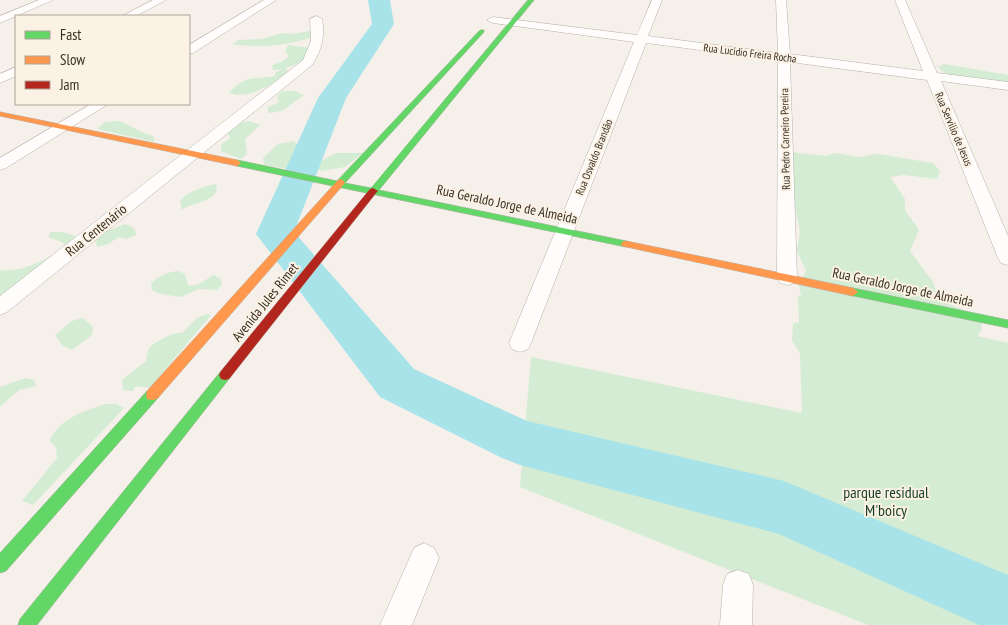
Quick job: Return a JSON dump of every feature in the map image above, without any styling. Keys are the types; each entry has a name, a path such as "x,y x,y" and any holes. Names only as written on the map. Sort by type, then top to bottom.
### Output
{"main road":[{"name":"Avenida Jules Rimet","path":"26,625 372,192 531,0"},
{"name":"Avenida Jules Rimet","path":"0,565 340,184 504,7"},
{"name":"Rua Geraldo Jorge de Almeida","path":"0,114 1008,324"}],"street":[{"path":"0,20 48,0"},
{"path":"130,15 161,0"},
{"path":"190,49 271,0"},
{"name":"Rua Osvaldo Brandão","path":"520,342 657,0"},
{"name":"Rua Pedro Carneiro Pereira","path":"781,0 784,58 787,278"},
{"name":"Rua Servilio de Jesus","path":"900,0 1008,258"},
{"name":"Rua Centenário","path":"0,307 308,62 318,38 319,32 316,19"},
{"name":"Rua Lucidio Freira Rocha","path":"492,20 1008,86"},
{"path":"0,79 15,72"},
{"path":"0,165 98,105"},
{"path":"396,625 424,558"},
{"path":"736,625 738,585"}],"green space":[{"path":"313,31 312,37 282,44 252,46 232,44 239,40 262,39 282,33 292,34"},
{"path":"288,45 311,48 305,53 307,56 305,61 286,68 288,73 260,90 237,95 229,93 245,80 275,76 276,72 283,69 273,70 272,65 283,61 289,56 285,52"},
{"path":"944,64 1008,75 1008,86 953,77 938,67"},
{"path":"282,91 294,91 304,95 282,111 268,113 268,107 279,102 277,96"},
{"path":"119,121 153,136 155,142 97,129 105,122"},
{"path":"250,121 260,125 245,139 247,154 241,159 221,151 221,144 231,138 226,132 236,124"},
{"path":"293,141 302,147 296,155 302,163 294,170 264,165 263,158 278,144"},
{"name":"parque residual M'boicy","path":"791,152 825,156 836,153 859,157 878,154 933,163 940,171 937,179 904,175 890,177 905,199 905,210 919,230 910,251 933,282 938,299 982,318 981,331 977,336 1008,343 1008,625 868,625 520,487 531,357 802,413 800,353 792,341 793,324 799,322 798,296 801,296 799,285 806,271 797,251 800,231 786,164"},
{"path":"336,153 363,153 345,167 321,171 313,165"},
{"path":"216,184 217,190 214,195 182,210 180,201 187,195 201,188"},
{"path":"125,224 134,229 136,235 126,239 119,237 108,244 97,247 96,241 102,233"},
{"path":"51,232 68,233 77,238 0,297 0,270 17,269 35,264 66,246 62,242 48,237"},
{"path":"178,271 185,274 188,286 197,285 214,275 220,278 222,284 217,290 199,289 180,297 161,294 152,290 151,283 167,273"},
{"path":"207,314 211,315 150,388 136,386 133,391 123,390 122,380 146,361 151,347 169,336 182,333 197,318"},
{"path":"83,318 93,327 92,335 72,350 63,346 55,335 72,321"},
{"path":"25,378 34,380 36,386 19,390 0,407 0,387"},
{"path":"105,404 116,404 124,408 33,505 22,501 57,458 56,448 50,441 59,427 73,417"}],"waterway":[{"path":"379,0 383,24 332,98 275,234 397,383 520,442 784,508 1008,606"}],"traffic: fast":[{"path":"373,191 531,0"},
{"path":"341,182 482,31"},
{"path":"237,163 626,244"},
{"path":"853,292 1008,324"},
{"path":"26,625 225,375"},
{"path":"0,565 152,395"}],"traffic: slow":[{"path":"0,114 237,163"},
{"path":"152,395 341,182"},
{"path":"626,244 853,292"}],"traffic: jam":[{"path":"225,375 373,191"}]}
